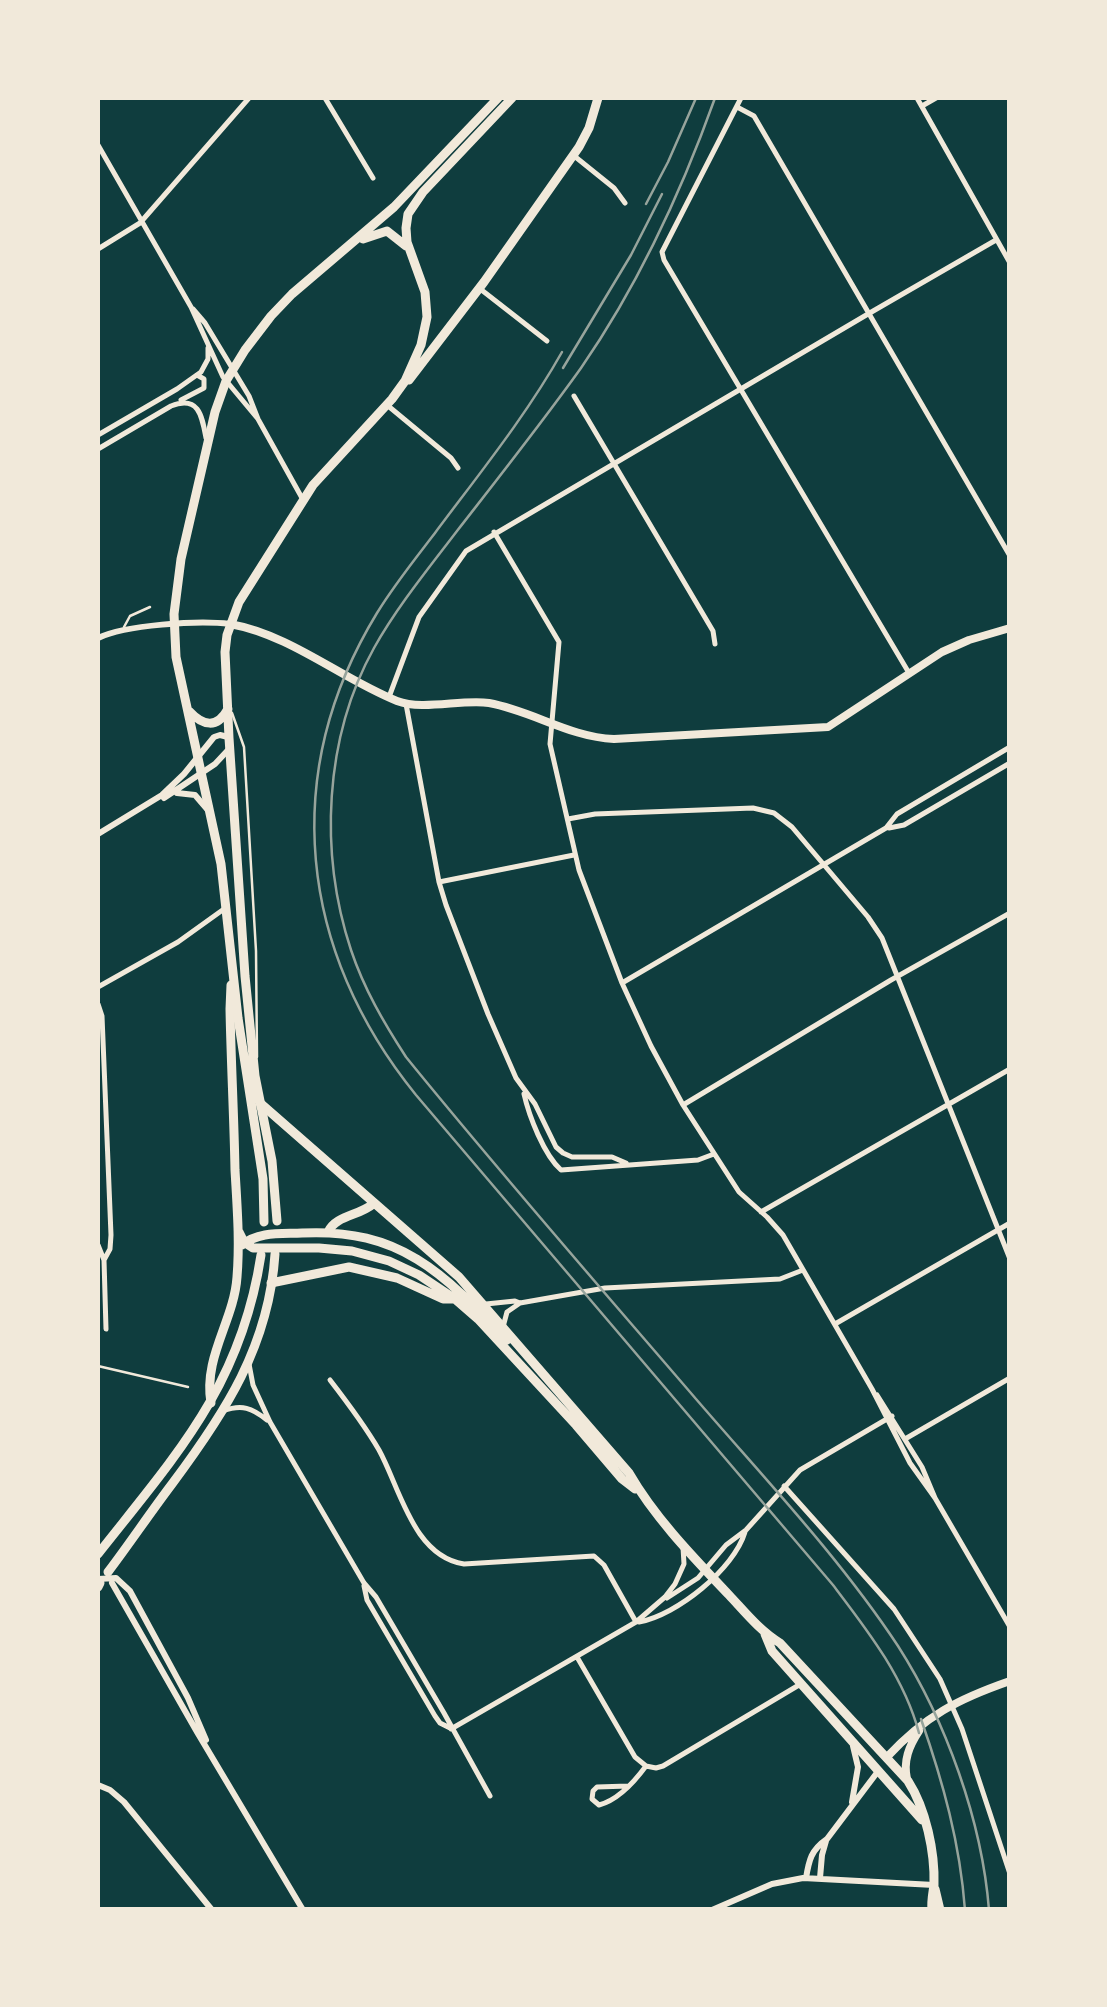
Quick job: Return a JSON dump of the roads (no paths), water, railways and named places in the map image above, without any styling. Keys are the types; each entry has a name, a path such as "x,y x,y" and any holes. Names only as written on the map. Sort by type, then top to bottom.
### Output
{"main road":[{"path":"276,1221 272,1161 255,1073 242,944 225,652 230,624 238,602 303,500 430,354 573,156 589,128 598,98"},
{"path":"264,1222 263,1179 238,1018 226,907 211,814 176,657 174,602 180,559 207,441 226,381 258,332 308,279 394,207 504,99"},
{"path":"397,393 415,360 427,316 425,292 409,250 406,225 416,200 504,99"},
{"path":"352,244 388,232 409,250"},
{"path":"230,624 269,635 406,704 490,704 583,735 614,738 824,728 957,644 1010,628"},
{"path":"186,707 199,720 212,724 223,717 228,704"},
{"path":"211,1403 213,1357 236,1292 238,1254 230,1008 233,971"},
{"path":"260,1104 484,1303 630,1473 641,1494"},
{"path":"328,1232 336,1222 373,1204"},
{"path":"238,1232 260,1250 352,1251"},
{"path":"238,1254 247,1243 270,1234 328,1232 385,1243 413,1255 439,1273 549,1380"},
{"path":"328,1232 340,1246 419,1275 478,1319 765,1634 780,1643 887,1757 918,1797 932,1854 932,1910"},
{"path":"111,1574 223,1411 249,1364 260,1332 275,1254"},
{"path":"98,1554 211,1403 246,1326 261,1255"},
{"path":"271,1283 349,1268 379,1272 443,1299 455,1299"},
{"path":"765,1634 772,1651 924,1822"},
{"path":"879,1770 887,1757 947,1706 1010,1681"},
{"path":"908,1781 906,1760 912,1738"},
{"path":"934,1886 940,1910"}],"street":[{"path":"98,249 142,222 249,98"},
{"path":"325,98 373,178"},
{"path":"741,98 662,256 909,674"},
{"path":"917,98 1010,263"},
{"path":"922,106 936,98"},
{"path":"736,107 754,116 1010,556"},
{"path":"98,145 191,307 226,381 258,420 303,500"},
{"path":"573,156 614,188 625,203"},
{"path":"389,697 419,617 461,557 494,532 996,240"},
{"path":"479,288 547,341"},
{"path":"191,307 250,396 258,420"},
{"path":"98,435 194,376 205,366 207,344"},
{"path":"98,449 204,389 204,378 194,376"},
{"path":"574,396 713,632 715,644"},
{"path":"170,406 183,402 195,406 207,441"},
{"path":"387,406 458,468"},
{"path":"494,532 559,642 550,744 575,855 587,896 657,1058 741,1195 783,1235 902,1440 922,1467 935,1498 1010,1627"},
{"path":"98,638 124,629 230,624"},
{"path":"406,704 446,904 550,1158 566,1171 698,1160 714,1154"},
{"path":"98,834 169,795 200,774 220,760 230,742 223,735 214,737 175,783 153,802"},
{"path":"886,828 897,814 1010,747"},
{"path":"622,982 886,828 904,825 1010,764"},
{"path":"169,795 195,794 211,814"},
{"path":"568,820 594,814 756,808 783,818 877,930 1010,1260"},
{"path":"440,882 575,855"},
{"path":"98,987 163,951 226,907"},
{"path":"683,1105 1010,913"},
{"path":"98,1004 102,1016 111,1235 104,1260"},
{"path":"762,1212 1010,1069"},
{"path":"523,1091 535,1104 556,1147 563,1153 572,1157 612,1157 626,1164"},
{"path":"835,1324 1010,1224"},
{"path":"98,1245 104,1260 106,1329"},
{"path":"503,1327 507,1312 520,1303 615,1287 780,1279 803,1270"},
{"path":"484,1303 520,1303"},
{"path":"249,1364 253,1384 270,1422 364,1583 367,1600 436,1718 451,1729 490,1796"},
{"path":"902,1440 1010,1378"},
{"path":"330,1380 379,1451 411,1522 442,1555 464,1564 594,1556 605,1567 636,1622"},
{"path":"223,1411 248,1408 270,1422"},
{"path":"636,1622 654,1618 703,1590 726,1544 746,1530 784,1486 806,1466 889,1418"},
{"path":"784,1486 894,1609 940,1679 947,1706 962,1728 1010,1874"},
{"path":"656,1605 709,1574 739,1547 746,1530"},
{"path":"451,1729 636,1622 673,1588 683,1568 680,1540"},
{"path":"111,1574 303,1910"},
{"path":"98,1583 108,1577 120,1580 132,1594 188,1698 210,1750"},
{"path":"577,1657 636,1758 646,1766 662,1766 801,1683"},
{"path":"845,1733 858,1767 851,1808"},
{"path":"628,1786 597,1787 592,1799 604,1804 628,1786 636,1779 646,1766"},
{"path":"806,1878 812,1852 827,1840 879,1770"},
{"path":"98,1785 124,1802 212,1910"},
{"path":"820,1878 827,1840"},
{"path":"712,1910 779,1882 806,1878 934,1886"},
{"path":"734,1900 739,1910"}],"lane":[{"path":"124,629 130,616 150,607"},
{"path":"228,704 244,747 257,987 255,1073"},
{"path":"98,1366 188,1388"}],"railway":[{"path":"646,204 696,98"},
{"path":"715,98 657,237 622,304 581,368 413,588 374,648 357,683 336,758 331,836 334,875 356,964 406,1057 801,1520 898,1646 931,1706 959,1773 979,1842 989,1910"},
{"path":"563,368 631,255 662,194"},
{"path":"562,352 518,422 390,592 346,674 325,736 315,798 316,860 326,922 347,982 377,1040 416,1095 833,1585 894,1674 919,1733"},
{"path":"921,1719 949,1813 965,1910"}]}
